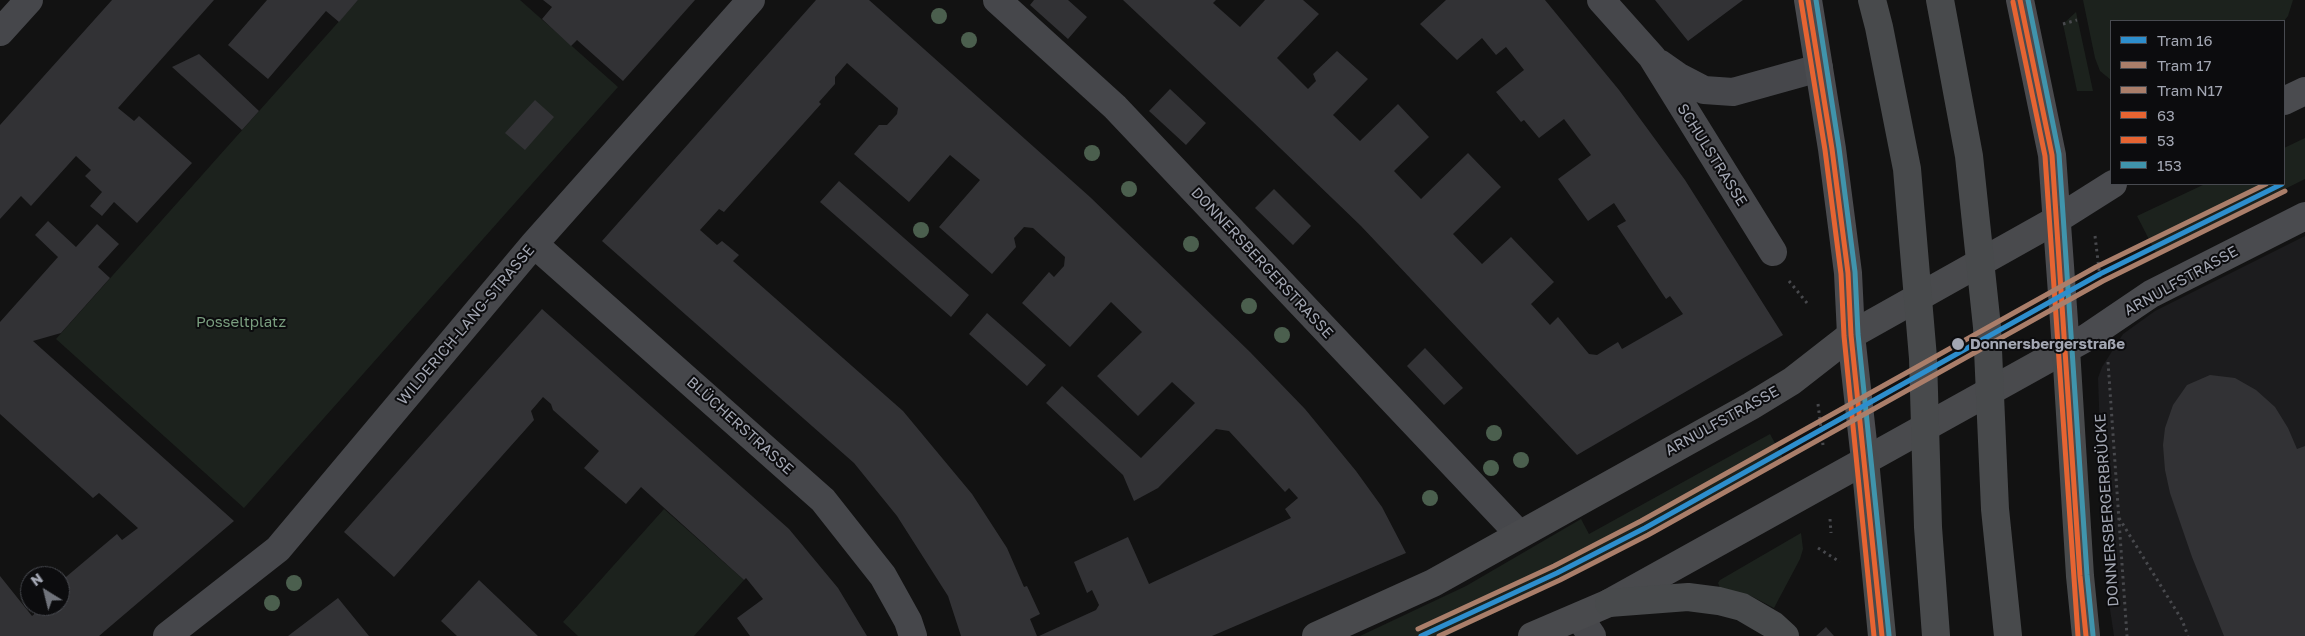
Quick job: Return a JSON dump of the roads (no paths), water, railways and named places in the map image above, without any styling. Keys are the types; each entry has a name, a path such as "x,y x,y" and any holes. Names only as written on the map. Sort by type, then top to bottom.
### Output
{"highway":[{"path":"1872,0 1880,27 1907,169 1923,358 1928,527 1936,636"},
{"path":"1940,0 1969,156 1987,327 1995,509 2008,636"},
{"path":"2066,349 2080,576 2086,636"},
{"path":"1865,460 1882,636"},
{"path":"1609,603 1688,597 1719,601 1742,607 1773,625 1785,636"}],"main road":[{"path":"1808,0 1848,273 1852,335 1865,460"},
{"path":"2020,0 2052,155 2066,349"},
{"path":"2285,101 2305,91"},
{"name":"ARNULFSTRASSE","path":"1316,636 1433,582 1764,398 1810,367 1852,335 2056,220 2112,185"},
{"name":"ARNULFSTRASSE","path":"1532,636 1586,626 1609,603 2066,349 2158,290 2305,216"}],"street":[{"path":"3,24 29,0"},
{"name":"WILDERICH-LANG-STRASSE","path":"167,636 278,549 534,244 751,0"},
{"name":"DONNERSBERGERSTRASSE","path":"997,0 1115,107 1519,534"},
{"name":"SCHULSTRASSE","path":"1601,0 1652,57 1773,252"},
{"name":"SCHULSTRASSE","path":"1652,57 1679,78 1704,90 1714,91 1733,92 1819,68"},
{"name":"BLÜCHERSTRASSE","path":"534,244 822,500 883,576 908,621 913,636"}],"tram line":[{"name":"N17","path":"1418,629 1554,566 1641,521 2096,267 2264,185"},
{"name":"16","path":"1421,636 1557,573 1645,528 2100,274 2280,185"},
{"name":"17","path":"1439,636 1560,580 1648,535 2103,281 2285,191"}],"place":[{"name":"Donnersbergerstraße","path":"1958,344"}],"park label":[{"name":"Posseltplatz","path":"241,322"}]}
